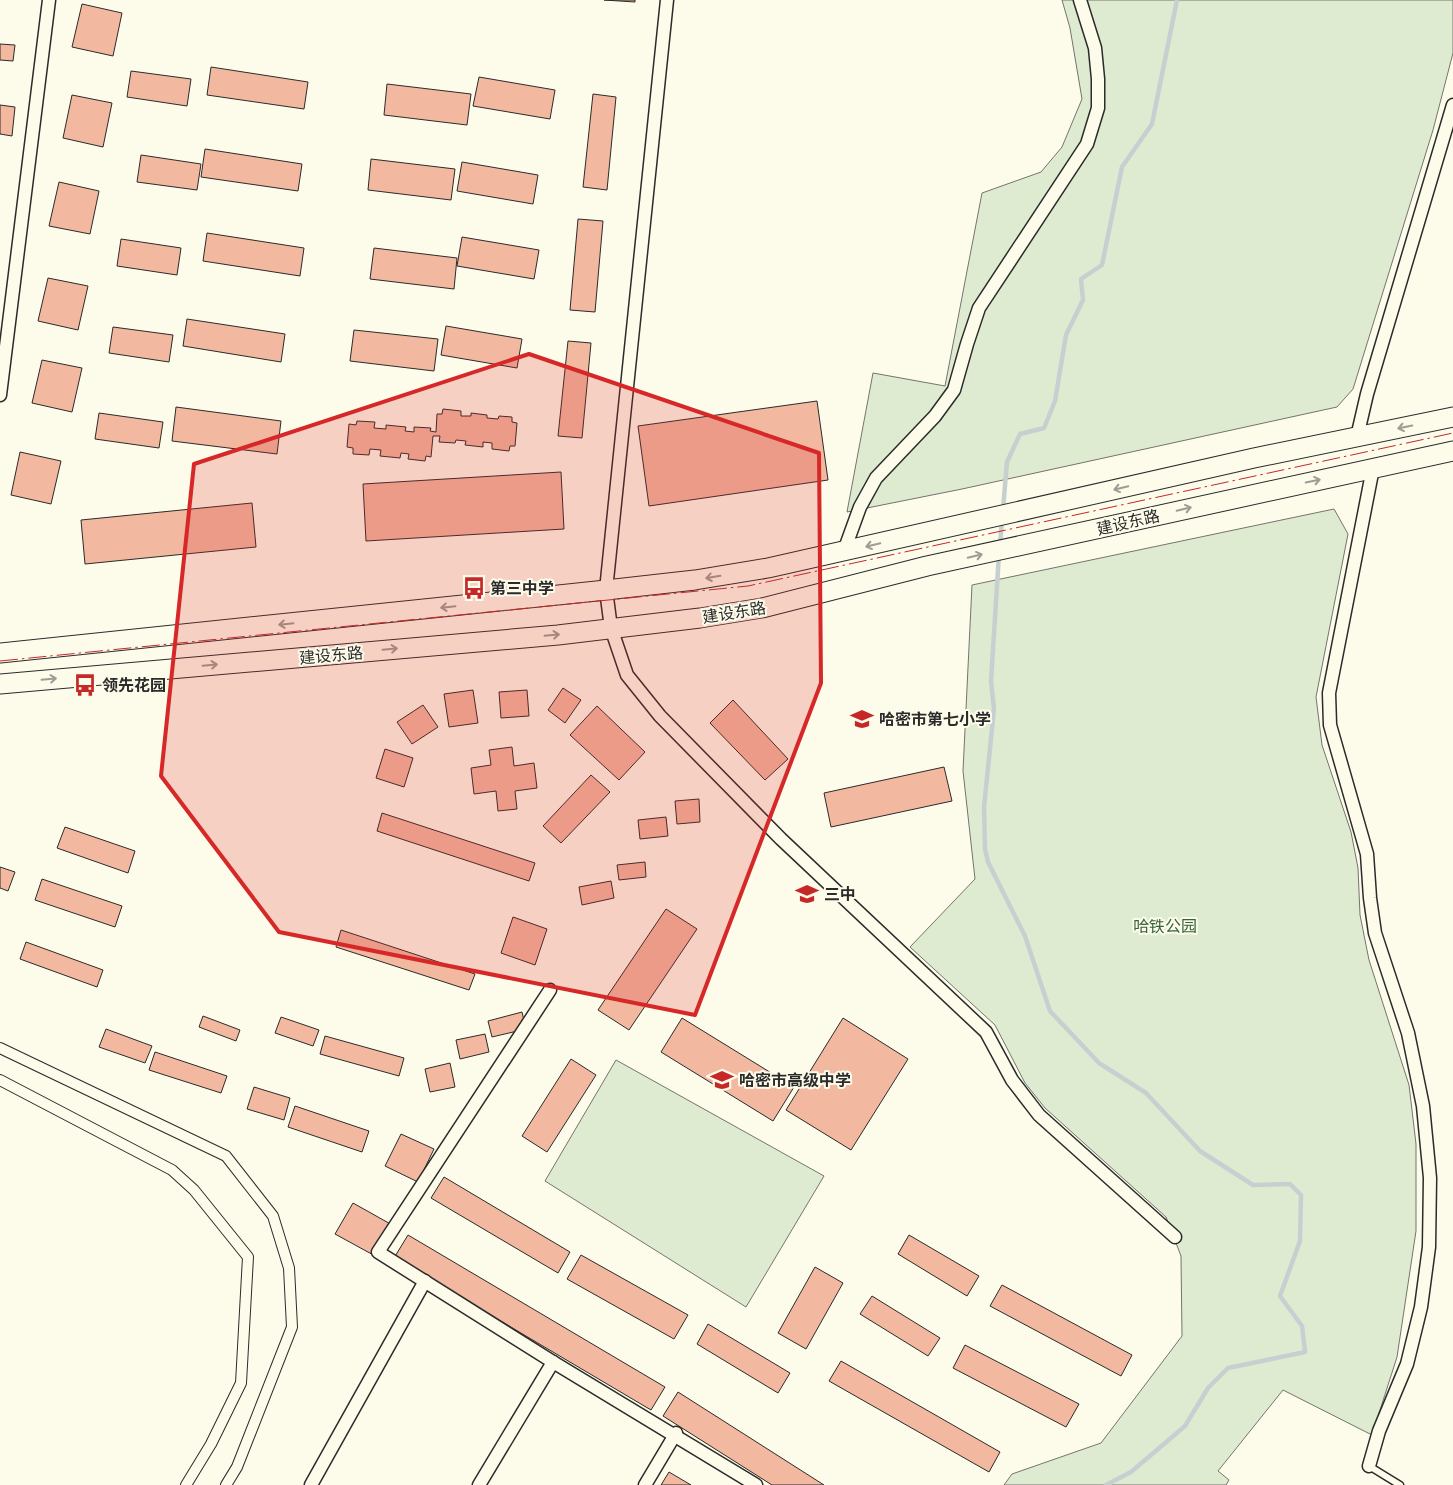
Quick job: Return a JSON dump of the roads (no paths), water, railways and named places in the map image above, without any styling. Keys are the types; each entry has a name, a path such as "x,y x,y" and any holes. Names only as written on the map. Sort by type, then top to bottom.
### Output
{"main road":[{"path":"0,653 695,580 768,568 1254,458 1453,417"},
{"name":"建设东路","path":"0,684 558,635 762,608 927,566 1265,491 1453,452"}],"street":[{"path":"0,395 49,0"},
{"path":"667,0 606,590 611,628 627,675 660,716 781,839 986,1032 1012,1080 1039,1115 1175,1237"},
{"path":"844,551 860,507 876,478 935,416 954,390 979,308 1088,144 1098,108 1098,79 1095,48 1080,0"},
{"path":"1358,437 1367,394 1453,105"},
{"path":"1369,1466 1379,1431 1407,1364 1421,1307 1429,1247 1430,1188 1423,1106 1410,1042 1375,933 1367,854 1330,725 1329,693 1373,468"},
{"path":"550,990 378,1252 553,1362 756,1485"},
{"path":"0,1048 226,1156 273,1216 289,1268 292,1327 237,1467 226,1485"},
{"path":"0,1080 172,1170 194,1190 248,1257 241,1383 211,1444 186,1485"},
{"path":"311,1485 425,1281"},
{"path":"479,1485 553,1362"},
{"path":"645,1485 676,1433"}],"lane":[{"path":"1369,1466 1400,1485"}],"waterway":[{"path":"1003,509 1007,462 1020,434 1044,428 1055,401 1066,335 1083,300 1081,279 1102,265 1122,167 1152,124 1177,0"},
{"path":"1000,546 1002,519"},
{"path":"999,554 991,681 994,709 984,807 985,849 988,862 1025,936 1050,1011 1099,1063 1146,1093 1200,1151 1253,1185 1290,1184 1301,1195 1300,1241 1280,1296 1302,1326 1305,1352 1228,1368 1208,1388 1185,1426 1131,1472 1106,1485"}],"place":[{"name":"第三中学","path":"474,588"},
{"name":"领先花园","path":"85,685"},
{"name":"哈密市第七小学","path":"862,719"},
{"name":"三中","path":"807,894"},
{"name":"哈密市高级中学","path":"722,1080"}],"park label":[{"name":"哈铁公园","path":"1165,926"}]}
